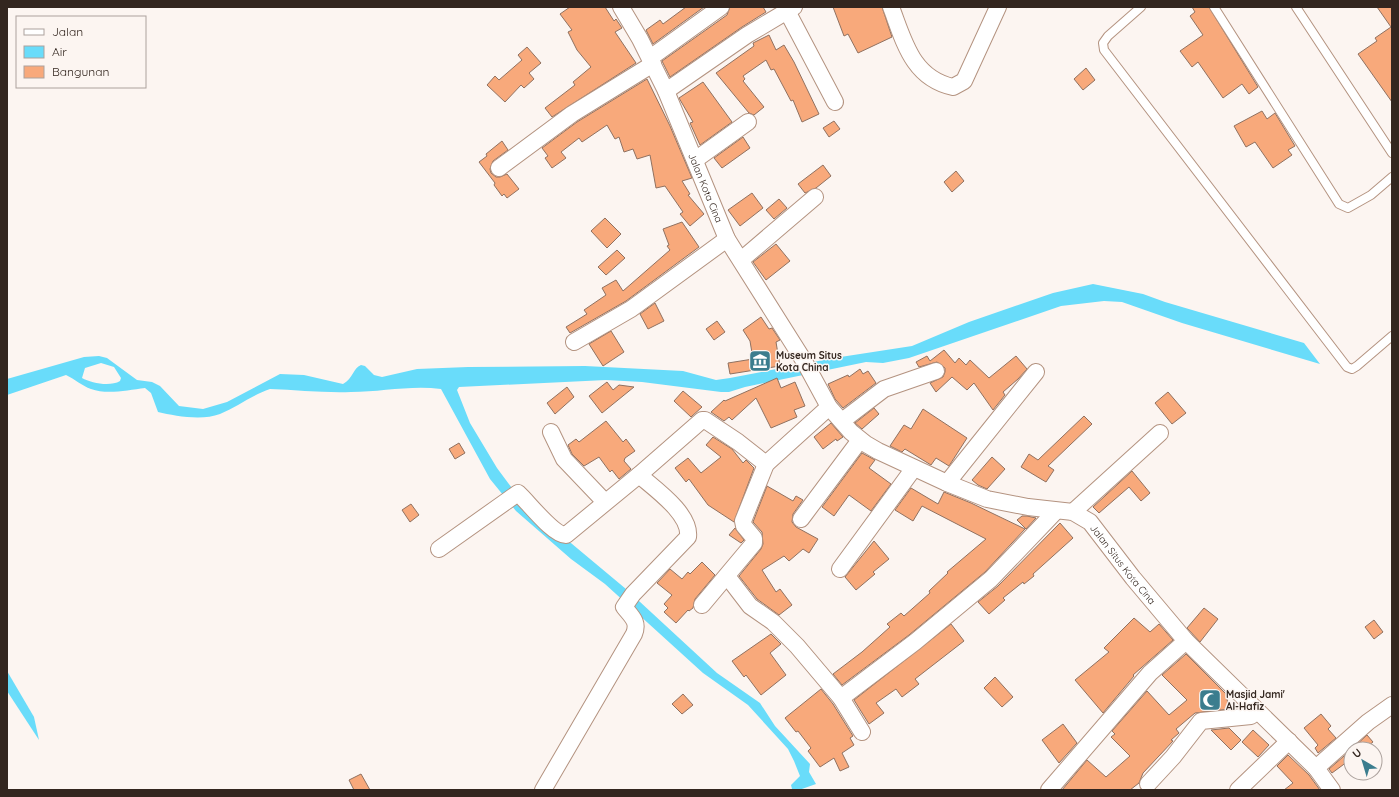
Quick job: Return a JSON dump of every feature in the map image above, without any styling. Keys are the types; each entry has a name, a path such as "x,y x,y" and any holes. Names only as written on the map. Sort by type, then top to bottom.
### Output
{"street":[{"name":"Jalan Kota Cina","path":"621,7 652,61 666,91 727,239 813,377"},
{"path":"498,168 572,114 652,61 721,7"},
{"path":"891,7 909,54 914,63 939,82 954,87 964,81 998,7"},
{"path":"666,91 747,34 790,9 835,102"},
{"path":"695,160 748,122"},
{"path":"741,260 816,197"},
{"path":"574,342 631,309 727,239"},
{"path":"842,421 884,389 936,371"},
{"path":"947,483 1036,372"},
{"name":"Jalan Situs Kota Cina","path":"813,377 829,407 860,440 878,451 947,483 987,498 1028,507 1073,512 1093,525 1133,578 1186,641 1316,768 1332,790"},
{"path":"702,605 754,543 754,538 744,526 743,521 766,464 829,407"},
{"path":"439,549 518,493 552,527 564,535 639,475 702,420 705,420 738,442 766,464"},
{"path":"551,432 564,459 605,502"},
{"path":"1073,512 1160,433"},
{"path":"801,519 860,440"},
{"path":"840,570 914,468"},
{"path":"543,790 634,634 637,627 629,600 684,541 688,534 686,523 681,514 639,475"},
{"path":"841,698 915,642 991,579 1056,511"},
{"path":"727,576 746,602 781,629 841,698 862,732"},
{"path":"1049,790 1150,673 1186,641"},
{"path":"1316,768 1368,722 1392,705"},
{"path":"1148,784 1173,757 1200,721 1252,716 1257,710"},
{"path":"1238,790 1289,741"}],"lane":[{"path":"1141,7 1108,36 1103,43 1104,50 1347,367 1354,368 1392,336"},
{"path":"1214,7 1339,204 1348,208 1371,195 1392,177"},
{"path":"1296,7 1392,153"}],"water":[{"path":"1093,284 1143,294 1165,302 1304,343 1320,364 1182,323 1122,302 1104,301 1061,306 909,358 883,363 866,362 745,387 729,392 642,382 606,380 459,387 457,390 470,423 497,468 523,503 626,589 717,673 760,703 775,726 810,764 809,772 816,784 799,790 792,789 791,785 800,776 788,749 748,705 703,673 605,584 571,559 516,511 490,479 441,389 407,388 362,392 321,392 270,389 257,394 220,414 205,417 180,416 158,412 151,393 145,388 118,392 97,391 88,388 66,375 7,395 7,379 84,357 99,356 107,358 137,380 152,382 160,386 179,406 203,409 227,402 280,374 304,375 343,384 349,379 358,366 361,365 365,366 374,375 382,377 417,369 585,366 683,371 716,380 834,358 912,346 969,322 1053,293","holes":["101,363 114,367 121,378 120,381 116,383 101,384 82,378 85,368"]},
{"path":"7,671 34,717 39,740 7,691"}],"building":[{"path":"570,7 605,7 614,21 616,19 622,28 615,32 636,63 552,117 545,108 575,85 573,82 591,67 577,50 568,32 572,30 560,14"},
{"path":"686,7 704,7 653,44 646,30 660,20 663,24"},
{"path":"730,7 763,7 766,12 670,77 662,61 727,15"},
{"path":"833,7 882,7 892,37 858,53 848,34 844,36"},
{"path":"1192,7 1209,7 1258,87 1249,94 1242,84 1223,98 1198,62 1192,67 1180,51 1203,35 1190,16 1195,12"},
{"path":"1377,7 1392,7 1392,102 1358,54 1377,41 1375,38 1391,27"},
{"path":"769,35 776,50 784,45 794,62 819,114 802,122 793,100 791,101 774,69 771,70 766,60 743,76 745,79 743,81 764,107 754,115 749,113 716,73 754,46 753,43"},
{"path":"527,47 541,63 529,73 534,79 524,88 521,85 505,102 487,85 495,76 499,80 522,60 518,55"},
{"path":"1086,68 1095,80 1083,90 1074,79"},
{"path":"647,79 670,126 692,178 682,181 690,194 688,195 704,214 690,226 680,214 683,212 665,186 656,188 650,155 637,159 633,149 624,152 619,137 615,139 607,125 582,142 579,138 561,152 566,158 552,168 545,158 548,156 542,148 577,122"},
{"path":"703,82 732,122 700,145 690,123 693,122 679,98"},
{"path":"1262,111 1267,119 1275,113 1295,146 1288,150 1292,155 1273,168 1255,142 1246,147 1234,126"},
{"path":"834,121 840,129 829,137 823,128"},
{"path":"743,137 750,148 722,168 714,158"},
{"path":"502,141 508,150 493,161 490,169 491,173 496,177 507,174 519,189 507,198 504,194 502,196 494,185 495,183 479,162"},
{"path":"823,165 831,176 816,188 805,193 798,184"},
{"path":"956,171 964,181 952,192 944,182"},
{"path":"752,193 763,208 740,226 728,210"},
{"path":"779,199 787,208 774,219 766,210"},
{"path":"605,218 621,234 607,248 591,231"},
{"path":"682,222 699,247 626,301 570,333 566,327 587,314 584,310 606,295 602,288 616,280 623,291 670,250 667,246 669,245 663,229"},
{"path":"776,244 790,261 766,280 753,262"},
{"path":"617,250 625,258 606,275 598,267"},
{"path":"655,303 664,321 648,329 640,314"},
{"path":"761,317 769,329 772,328 780,340 776,342 780,366 730,374 728,363 753,359 750,341 743,330"},
{"path":"717,321 725,332 714,340 706,329"},
{"path":"611,331 624,352 603,366 589,344"},
{"path":"944,350 955,363 959,358 966,365 970,360 989,378 1016,356 1027,369 1003,392 1005,395 993,410 974,383 967,390 952,377 936,392 930,383 943,377 945,368 937,362 919,367 916,362 927,356 930,361"},
{"path":"860,369 863,374 868,371 876,383 843,408 835,399 828,384 848,375 849,377"},
{"path":"777,378 781,388 795,382 805,406 794,410 797,417 771,428 756,398 732,420 729,417 724,421 711,412 724,400 725,401"},
{"path":"607,382 613,390 619,385 634,387 602,413 589,396"},
{"path":"567,387 574,397 555,414 547,403"},
{"path":"683,391 702,407 691,417 674,401"},
{"path":"1168,392 1186,413 1172,424 1155,403"},
{"path":"874,408 879,414 862,429 855,423"},
{"path":"923,409 967,438 949,466 936,458 931,465 905,449 902,452 890,446 904,425 911,429"},
{"path":"1084,416 1092,424 1048,466 1054,470 1046,482 1021,467 1029,454 1038,460"},
{"path":"606,421 623,442 626,439 635,451 625,458 624,461 631,469 619,479 612,470 610,472 599,457 584,466 572,454 568,445 576,439 579,442"},
{"path":"831,423 843,437 837,441 836,439 823,449 814,437"},
{"path":"713,437 732,449 743,463 746,460 754,468 734,522 708,505 689,479 686,482 675,468 688,458 701,473 721,457 706,445"},
{"path":"459,443 465,453 455,459 449,449"},
{"path":"862,453 875,460 869,468 891,484 871,511 849,495 834,516 822,507"},
{"path":"992,457 1005,469 987,489 978,485 972,480"},
{"path":"1132,471 1150,493 1141,501 1129,487 1099,513 1093,507"},
{"path":"767,486 793,501 796,496 803,500 793,514 792,522 796,527 818,539 809,553 803,549 789,561 784,556 762,570 776,592 780,589 792,605 779,615 757,599 739,576 761,549 763,544 762,532 753,522"},
{"path":"911,488 938,504 944,492 971,503 1025,529 985,572 909,635 842,685 833,674 862,652 890,627 887,624 901,613 904,616 930,593 929,591 948,573 947,572 986,539 922,506 913,521 895,510"},
{"path":"411,504 419,515 410,522 402,510"},
{"path":"1022,516 1036,518 1026,529 1017,520"},
{"path":"1060,523 1073,538 1033,574 1034,576 1024,584 1023,582 1003,598 1005,600 989,614 978,602 998,586"},
{"path":"735,528 744,540 741,543 729,535"},
{"path":"874,541 889,559 873,572 875,574 856,590 845,577"},
{"path":"702,562 715,575 695,599 693,608 689,611 688,610 676,623 664,612 668,608 664,604 672,595 657,583 670,569 682,579 688,572 690,574"},
{"path":"1204,608 1218,619 1200,642 1187,628"},
{"path":"1134,618 1150,632 1159,624 1173,640 1133,675 1134,676 1103,713 1075,680 1109,652 1104,648"},
{"path":"1374,620 1383,632 1374,639 1365,627"},
{"path":"951,624 964,641 915,679 919,684 902,697 896,689 876,703 884,713 869,724 854,700"},
{"path":"771,634 781,644 770,653 786,675 761,695 746,675 744,677 732,661"},
{"path":"1186,654 1226,694 1229,709 1195,713 1176,729 1179,733 1171,740 1173,741 1143,773 1139,783 1130,790 1062,790 1087,760 1106,777 1130,756 1111,737 1115,734 1112,731 1147,691 1169,715 1187,700 1162,675"},
{"path":"995,677 1013,697 1002,707 984,688"},
{"path":"821,689 833,704 853,736 850,738 854,745 842,753 849,767 840,771 834,758 820,767 808,751 811,748 798,731 796,732 785,718"},
{"path":"683,694 693,705 682,714 672,704"},
{"path":"1321,714 1331,726 1328,729 1336,738 1318,753 1315,748 1318,745 1304,728"},
{"path":"1063,724 1077,743 1059,763 1042,740"},
{"path":"1229,728 1241,740 1231,750 1211,730"},
{"path":"1253,730 1269,745 1258,757 1242,742"},
{"path":"1367,735 1372,741 1361,741"},
{"path":"1288,755 1309,775 1320,790 1284,790 1293,783 1277,766"},
{"path":"1343,757 1343,765 1332,773 1329,769"},
{"path":"361,774 370,790 354,790 349,780"}],"place":[{"name":"Museum Situs Kota China","path":"760,361"},
{"name":"Masjid Jami' Al-Hafiz","path":"1210,700"}]}
